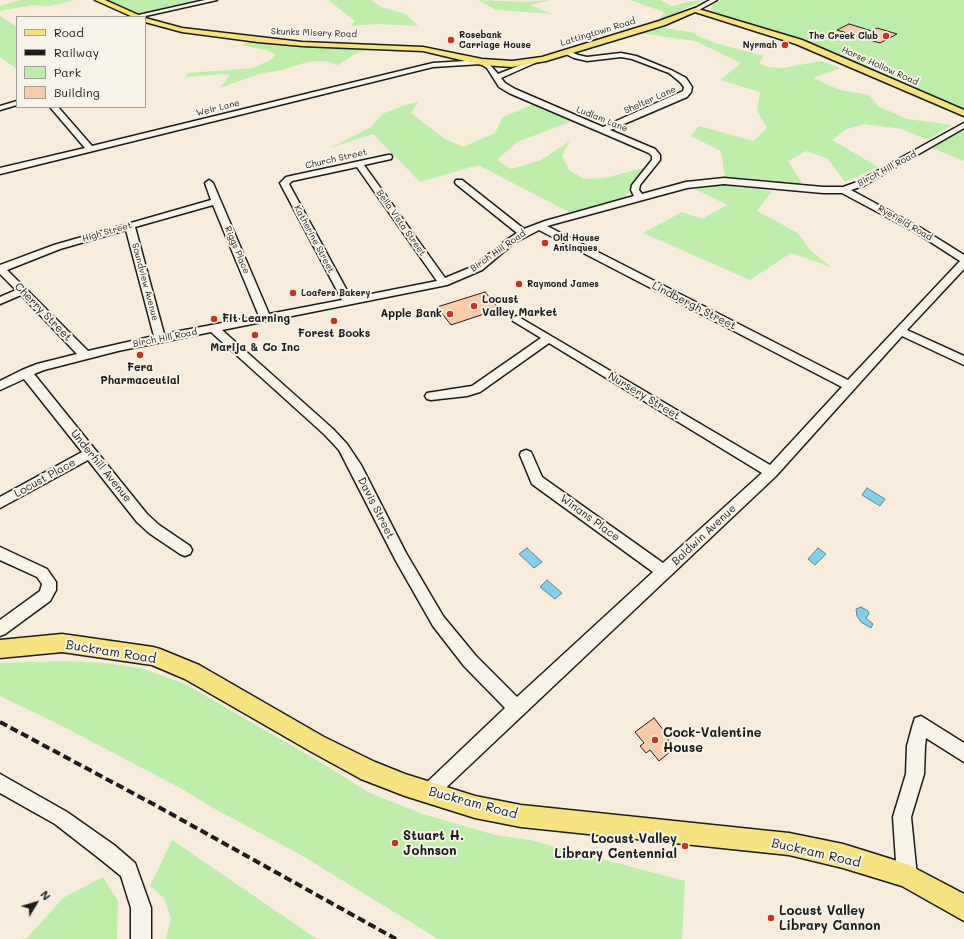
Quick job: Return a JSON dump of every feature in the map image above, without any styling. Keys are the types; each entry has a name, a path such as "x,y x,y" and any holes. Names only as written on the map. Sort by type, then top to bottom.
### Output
{"main road":[{"path":"99,0 136,16"},
{"name":"Lattingtown Road","path":"482,62 512,64 533,62 662,23 695,10"},
{"name":"Horse Hollow Road","path":"695,10 799,42 964,113"},
{"name":"Skunks Misery Road","path":"146,20 182,30 258,40 302,44 387,46 423,50 482,62"},
{"name":"Buckram Road","path":"0,649 62,643 153,656 192,672 317,744 369,771 475,807 521,816 789,844 843,856 907,876 950,899 964,909"}],"street":[{"path":"142,16 214,0"},
{"name":"Lattingtown Road","path":"695,10 714,0"},
{"name":"Shelter Lane","path":"566,52 576,57 587,59 622,55 634,57 672,72 683,80 688,87 687,92 684,95 603,130"},
{"path":"440,64 446,57 445,54"},
{"name":"Ludlam Lane","path":"482,62 497,77 502,85 512,92 641,146 656,155 656,160 636,185 635,190 639,197"},
{"name":"Weir Lane","path":"0,171 440,64 482,62"},
{"path":"497,77 533,62"},
{"path":"0,108 16,103"},
{"path":"55,108 90,149"},
{"name":"Birch Hill Road","path":"0,386 26,373 85,355 213,328 443,283 478,268 523,233 539,226 686,185 716,181 824,190 844,190 860,184 964,125"},
{"name":"Church Street","path":"290,179 388,157"},
{"name":"Bella Vista Street","path":"359,164 443,283"},
{"name":"Katherine Street","path":"290,179 284,183 348,302"},
{"path":"459,182 523,233"},
{"name":"Riggs Place","path":"209,183 265,318"},
{"name":"Ryefield Road","path":"844,190 918,230 964,259"},
{"name":"High Street","path":"0,268 57,247 216,201"},
{"name":"Soundview Avenue","path":"130,226 160,339"},
{"name":"Lindbergh Street","path":"539,226 850,386"},
{"name":"Baldwin Avenue","path":"429,792 516,708 771,472 964,263"},
{"name":"Cherry Street","path":"0,268 85,355"},
{"path":"0,301 22,291"},
{"name":"Nursery Street","path":"517,319 771,472"},
{"name":"Davis Street","path":"213,328 329,432 343,448 356,469 401,557 438,621 470,660 516,708"},
{"path":"900,331 964,361"},
{"path":"431,396 467,392 476,389 548,338"},
{"name":"Underhill Avenue","path":"26,373 142,518 154,529 185,550"},
{"name":"Locust Place","path":"0,503 90,453"},
{"name":"Winans Place","path":"526,456 537,480 664,572"},
{"path":"0,554 42,573 49,582 49,590 45,596 0,629"},
{"path":"907,876 902,817 915,774 916,746 921,724 964,753"},
{"path":"0,784 61,818 107,852 128,870 141,908 141,939"}],"green space":[{"path":"20,0 75,0 51,6 32,5 0,11 0,6"},
{"path":"107,0 199,0 199,1 139,14"},
{"path":"328,0 371,0 381,7 406,14 418,26 378,24 351,26 355,21"},
{"path":"478,0 524,2 550,0 530,5 552,14 496,10"},
{"path":"630,0 660,0 672,6 692,1 705,0 660,20 664,12"},
{"path":"722,0 964,0 964,109 806,41 716,13 710,9 714,4"},
{"path":"0,16 16,26 16,68 0,57"},
{"path":"660,27 696,33 696,35 715,43 764,56 759,63 767,67 783,68 821,61 841,68 813,78 840,90 869,95 878,106 907,119 952,125 927,140 902,129 864,124 847,129 832,140 878,167 845,182 828,159 806,151 788,161 803,184 725,177 721,151 691,136 699,126 753,141 767,128 757,111 760,92 720,80 741,63 695,41 639,33"},
{"path":"247,42 299,48 380,47 357,53 338,65 324,61 307,62 282,70 259,74 220,88 230,75 225,74 185,77 188,73 253,68 270,60 276,54 242,45"},
{"path":"418,102 411,113 445,139 463,147 495,133 503,117 534,104 573,121 517,142 497,160 511,169 541,160 570,141 562,155 569,170 584,179 605,178 647,167 624,198 571,213 478,165 420,182 373,134 330,148 371,127 382,114 405,105"},
{"path":"964,129 964,161 932,148"},
{"path":"722,185 772,191 757,211 798,233 810,250 831,267 791,253 750,280 643,233 682,212 702,219 727,205 695,189"},
{"path":"64,661 104,663 141,668 185,684 315,759 370,793 423,814 495,835 530,840 685,881 682,939 438,939 301,855 215,809 182,789 62,726 0,696 0,663"},
{"path":"172,840 317,939 166,939 171,918 164,898 150,886"},
{"path":"103,877 118,901 117,939 21,939 27,938 63,898"}],"water":[{"path":"867,488 885,499 880,506 862,495"},
{"path":"527,548 542,562 534,568 519,554"},
{"path":"818,548 826,554 815,565 808,559"},
{"path":"547,580 562,593 555,599 540,587"},
{"path":"861,607 868,611 869,614 866,618 873,624 871,628 861,622 857,616 856,609"}],"building":[{"path":"849,24 872,31 877,28 897,34 880,43 837,30"},
{"name":"Locust Valley Market","path":"485,292 499,309 451,325 437,307"},
{"name":"Cock-Valentine House","path":"654,718 675,748 659,761 650,750 646,753 640,746 644,743 635,732"}],"railway":[{"path":"0,722 155,805 396,939"}],"place":[{"name":"The Creek Club","path":"886,36"},
{"name":"Rosebank Carriage House","path":"451,40"},
{"name":"Nyrmah","path":"785,45"},
{"name":"Old House Antinques","path":"545,243"},
{"name":"Raymond James","path":"519,284"},
{"name":"Loafers Bakery","path":"293,293"},
{"name":"Locust Valley Market","path":"474,306"},
{"name":"Apple Bank","path":"450,314"},
{"name":"Fit Learning","path":"214,319"},
{"name":"Forest Books","path":"334,321"},
{"name":"Marija & Co Inc","path":"255,335"},
{"name":"Fera Pharmaceutial","path":"140,355"},
{"name":"Cock-Valentine House","path":"655,740"},
{"name":"Stuart H. Johnson","path":"395,843"},
{"name":"Locust Valley Library Centennial","path":"685,846"},
{"name":"Locust Valley Library Cannon","path":"771,918"}]}
